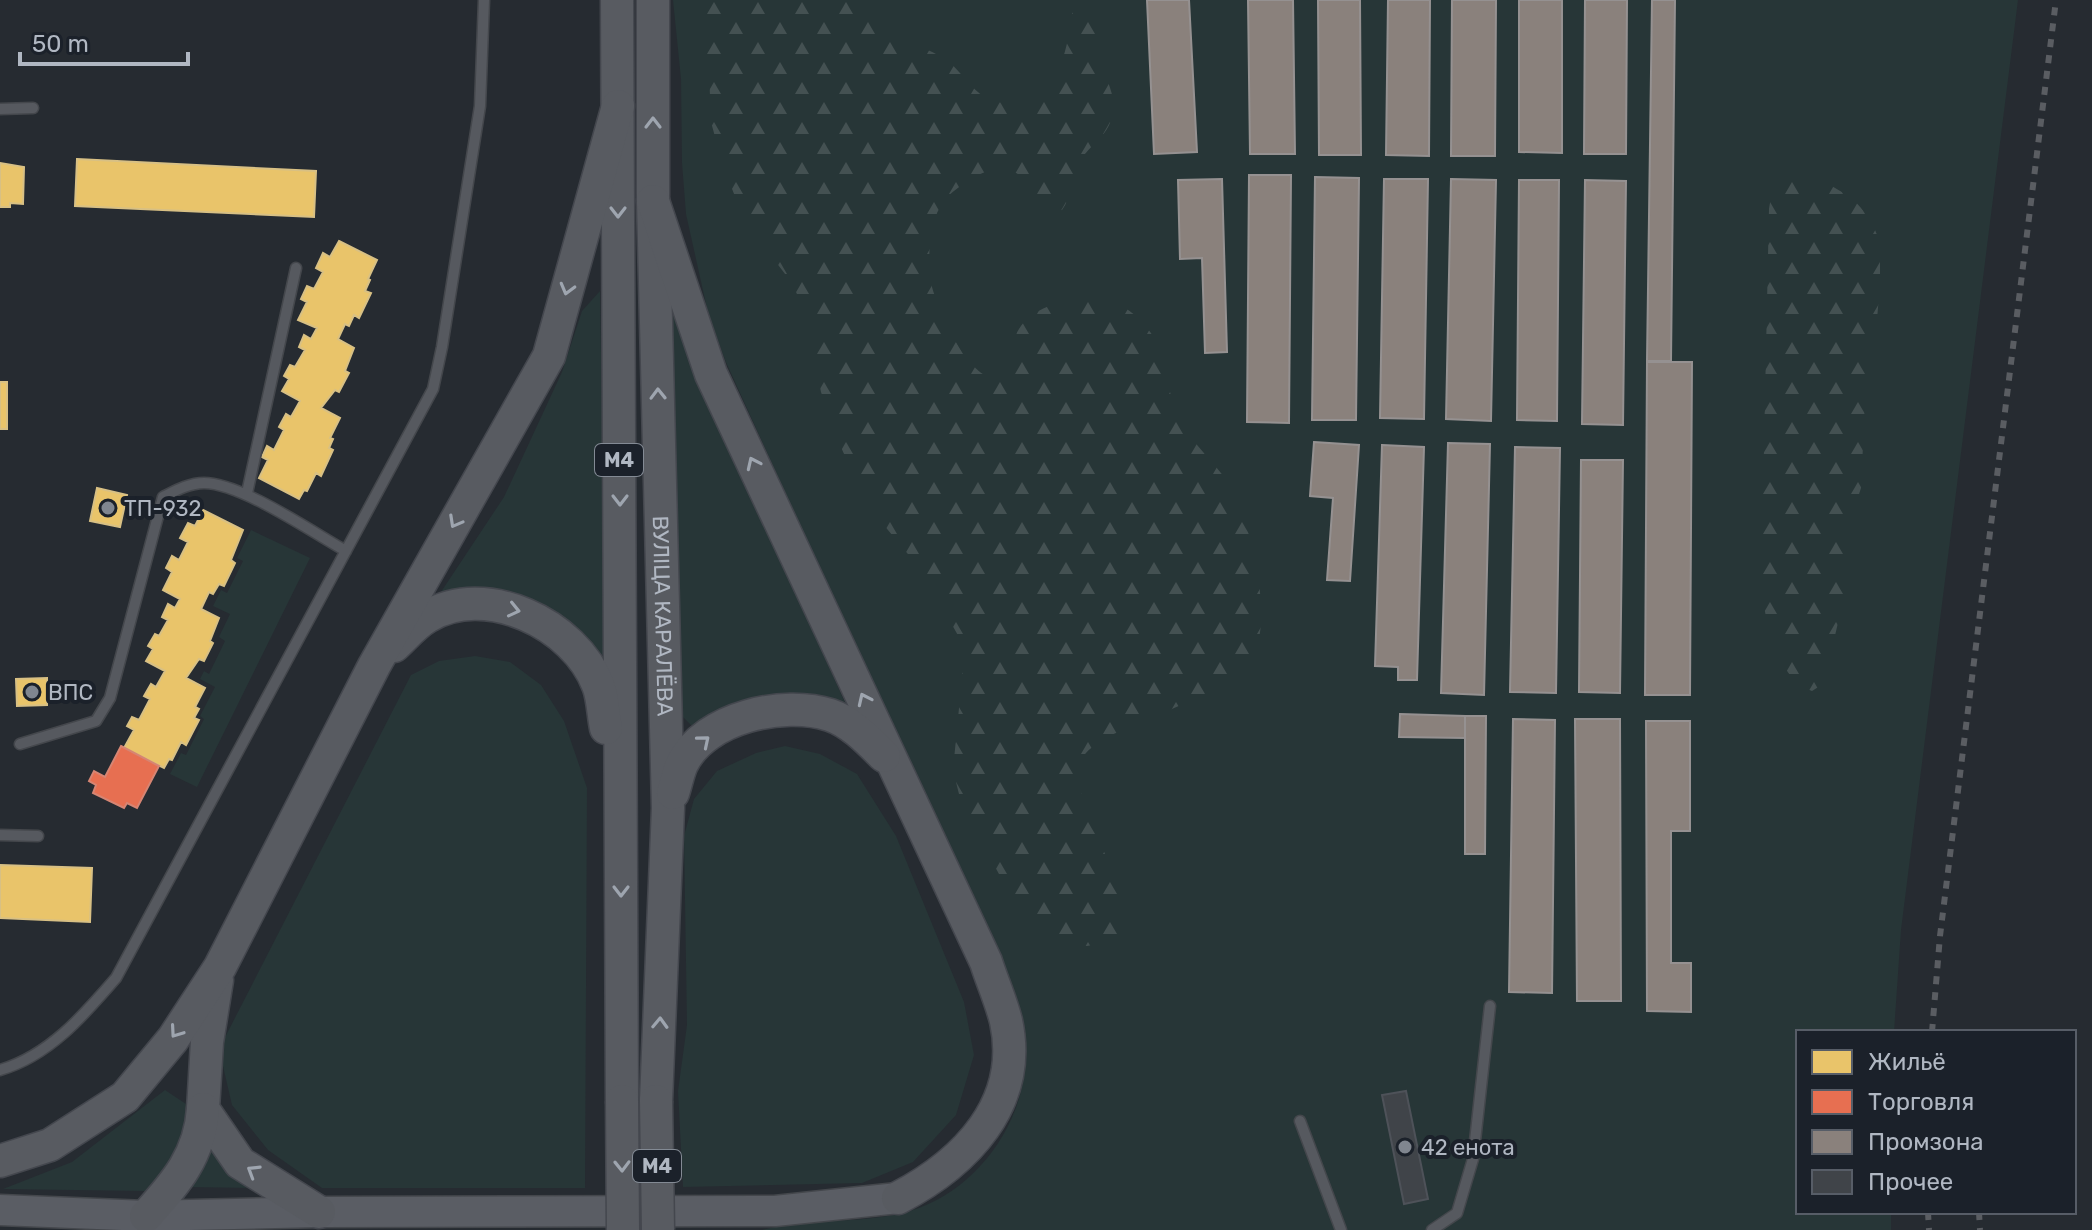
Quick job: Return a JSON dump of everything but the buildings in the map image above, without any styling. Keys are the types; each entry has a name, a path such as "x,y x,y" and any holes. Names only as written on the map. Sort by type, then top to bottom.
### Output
{"main road":[{"name":"ВУЛІЦА КАРАЛЁВА","path":"617,0 623,1230"},
{"name":"ВУЛІЦА КАРАЛЁВА","path":"653,0 653,201 668,808 656,1101 658,1230"},
{"path":"0,1161 50,1145 125,1097 173,1039 220,967 374,666 549,356 618,106"},
{"path":"0,1210 146,1216 778,1216 898,1198 949,1167 987,1124 1003,1091 1008,1057 1006,1022 986,962 711,374 653,201"},
{"path":"374,666 426,617 459,605 489,604 527,613 577,652 598,684 621,813"},
{"path":"668,808 683,762 703,740 742,716 788,710 830,715 861,734 897,769"},
{"path":"146,1216 179,1180 201,1133 207,1042 220,967"},
{"path":"203,1109 240,1163 319,1217"}],"lane":[{"path":"0,1070 16,1065 75,1025 116,978 433,389 480,106 484,0"},
{"path":"0,109 33,108"},
{"path":"247,493 296,268"},
{"path":"20,744 96,721 110,698 163,497 181,488 205,483 247,493 346,551"},
{"path":"0,835 38,836"},
{"path":"1432,1230 1457,1213 1473,1159 1490,1006"},
{"path":"1300,1121 1341,1230"}],"green space":[{"path":"673,0 2018,0 1901,930 1894,1030 1796,1030 1796,1214 1891,1214 1891,1230 762,1230 801,1223 900,1214 944,1196 966,1180 1002,1137 1022,1086 1025,1059 1023,1032 996,957 725,360 708,313 686,214 681,79"},
{"path":"700,0 881,0 882,12 896,31 950,63 985,97 1011,103 1037,95 1055,76 1065,52 1074,0 1101,0 1096,42 1112,94 1113,111 1105,132 1078,164 1062,210 1051,211 1025,180 1014,172 996,169 984,172 955,190 939,209 932,228 929,259 933,290 947,325 968,360 993,378 1005,375 1019,329 1027,319 1050,305 1079,300 1107,301 1139,318 1158,348 1179,418 1230,486 1253,550 1261,603 1261,628 1248,667 1204,695 1107,737 1091,748 1079,766 1081,793 1125,905 1124,921 1118,934 1108,942 1087,946 1067,943 1045,934 1018,909 962,806 953,770 963,667 960,639 922,571 883,524 857,483 821,392 805,312 792,283 740,209 723,166 711,122 709,71"},
{"path":"1792,173 1813,175 1852,198 1870,218 1880,242 1880,284 1865,403 1861,488 1847,531 1844,597 1826,674 1823,684 1812,691 1800,685 1782,662 1770,631 1761,587 1769,209 1775,187"},
{"path":"600,291 606,658 550,612 519,597 478,590 435,601 504,497 562,372 582,311"},
{"path":"671,311 850,714 695,729 678,712"},
{"path":"251,530 310,558 197,787 170,774 181,753 186,755 204,719 200,716 215,687 200,679 204,671 209,674 225,641 219,637 230,614 213,606 221,590 227,593 243,561 237,558"},
{"path":"475,656 510,662 541,685 564,721 587,788 585,1188 322,1188 268,1150 232,1105 219,1049 411,675 439,661"},
{"path":"785,746 820,754 857,774 896,836 964,1002 974,1055 956,1115 913,1162 862,1183 683,1187 678,1091 687,1025 684,836 694,799 717,771 756,753"},
{"path":"165,1090 186,1104 182,1143 166,1172 145,1191 3,1189 72,1162"},
{"path":"207,1137 259,1188 186,1187"}],"railway":[{"path":"1932,1030 1940,936 2056,0"},
{"path":"1928,1214 1929,1230"},
{"path":"1979,1214 1980,1230"}],"place":[{"name":"ТП-932","path":"108,508"},
{"name":"ВПС","path":"32,692"},
{"name":"42 енота","path":"1405,1147"}]}
